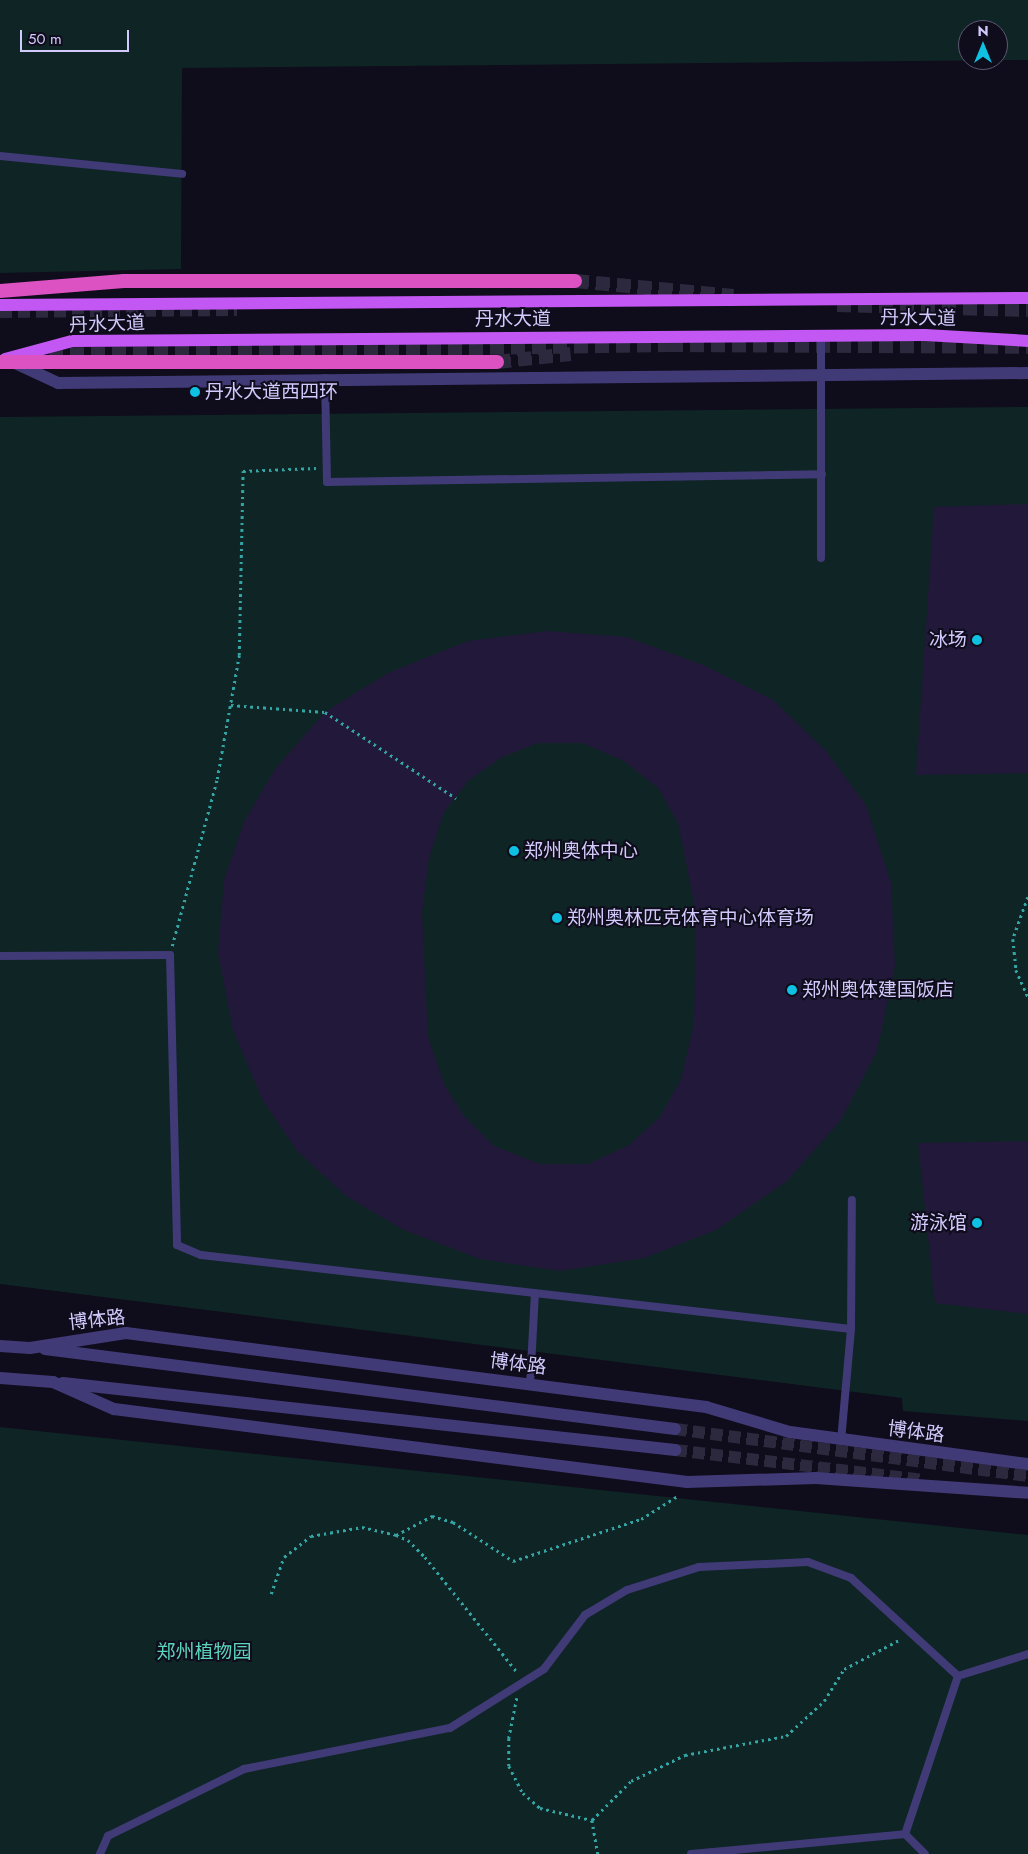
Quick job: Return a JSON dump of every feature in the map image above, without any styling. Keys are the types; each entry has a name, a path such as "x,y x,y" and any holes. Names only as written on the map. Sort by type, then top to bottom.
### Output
{"highway":[{"path":"0,291 124,281 574,281"},
{"path":"2,360 80,364 498,362"}],"main road":[{"name":"丹水大道","path":"0,305 1028,298"},
{"name":"丹水大道","path":"2,360 72,341 821,336 1028,341"}],"street":[{"path":"2,360 58,383 325,378 1028,373"},
{"name":"博体路","path":"0,1346 30,1348 126,1333 706,1407 790,1432 841,1441 1028,1464"},
{"path":"30,1348 675,1429"},
{"path":"0,1378 140,1388 675,1450"},
{"path":"53,1382 114,1409 684,1481 816,1478 1028,1493"}],"lane":[{"path":"0,156 182,174"},
{"path":"821,336 821,558"},
{"path":"325,378 327,482 822,474"},
{"path":"0,956 170,955 177,1245 201,1256 851,1329"},
{"path":"841,1441 851,1329 852,1200"},
{"path":"530,1384 535,1293"},
{"path":"100,1854 108,1836 244,1768 450,1728 544,1669 585,1615 627,1590 699,1567 808,1562 851,1578 958,1676"},
{"path":"958,1676 1028,1654"},
{"path":"905,1834 958,1676"},
{"path":"691,1854 905,1834"},
{"path":"905,1834 925,1854"}],"path":[{"path":"170,955 217,779 239,654 242,471 326,468"},
{"path":"230,705 325,712 456,798"},
{"path":"1028,897 1013,939 1016,970 1028,997"},
{"path":"396,1535 432,1516 453,1522 513,1561 641,1519 678,1498 684,1481"},
{"path":"271,1594 284,1557 311,1536 362,1527 396,1535 408,1540 470,1617 498,1643 517,1667 520,1684 509,1738 509,1766 523,1793 540,1808 592,1820"},
{"path":"592,1820 631,1780 685,1755 786,1736 824,1701 844,1669 870,1651 913,1635"},
{"path":"592,1820 598,1854"}],"green space":[{"path":"0,0 1028,0 1028,60 1008,60 1008,20 958,20 958,61 182,68 181,269 0,273"},
{"name":"郑州奥体中心","path":"1028,407 1028,1421 903,1411 902,1398 0,1284 0,417"},
{"name":"郑州植物园","path":"0,1427 1028,1535 1028,1854 0,1854"}],"building":[{"name":"冰场","path":"1028,504 1028,773 916,775 934,507"},
{"name":"郑州奥林匹克体育中心体育场","path":"547,631 626,637 703,665 773,700 826,751 866,805 891,883 895,966 877,1051 841,1120 787,1181 716,1230 644,1258 560,1271 480,1259 404,1230 346,1196 297,1151 262,1099 233,1030 218,953 224,880 244,822 275,769 325,712 388,673 468,641","holes":["538,743 583,743 624,761 658,788 678,823 696,912 694,1024 681,1079 660,1117 629,1145 588,1164 540,1164 494,1146 464,1116 445,1086 428,1037 422,913 429,858 444,812 468,781 502,757"]},
{"name":"游泳馆","path":"1028,1141 1028,1314 935,1303 918,1143"}],"tunnel":[{"path":"575,281 733,296"},
{"path":"837,305 1028,310"},
{"path":"0,312 237,310"},
{"path":"28,355 669,345 1028,347"},
{"path":"497,362 571,354"},
{"path":"675,1429 1028,1476"},
{"path":"675,1450 923,1480"}],"place":[{"name":"丹水大道西四环","path":"195,392"},
{"name":"冰场","path":"977,640"},
{"name":"郑州奥体中心","path":"514,851"},
{"name":"郑州奥林匹克体育中心体育场","path":"557,918"},
{"name":"郑州奥体建国饭店","path":"792,990"},
{"name":"游泳馆","path":"977,1223"}]}
